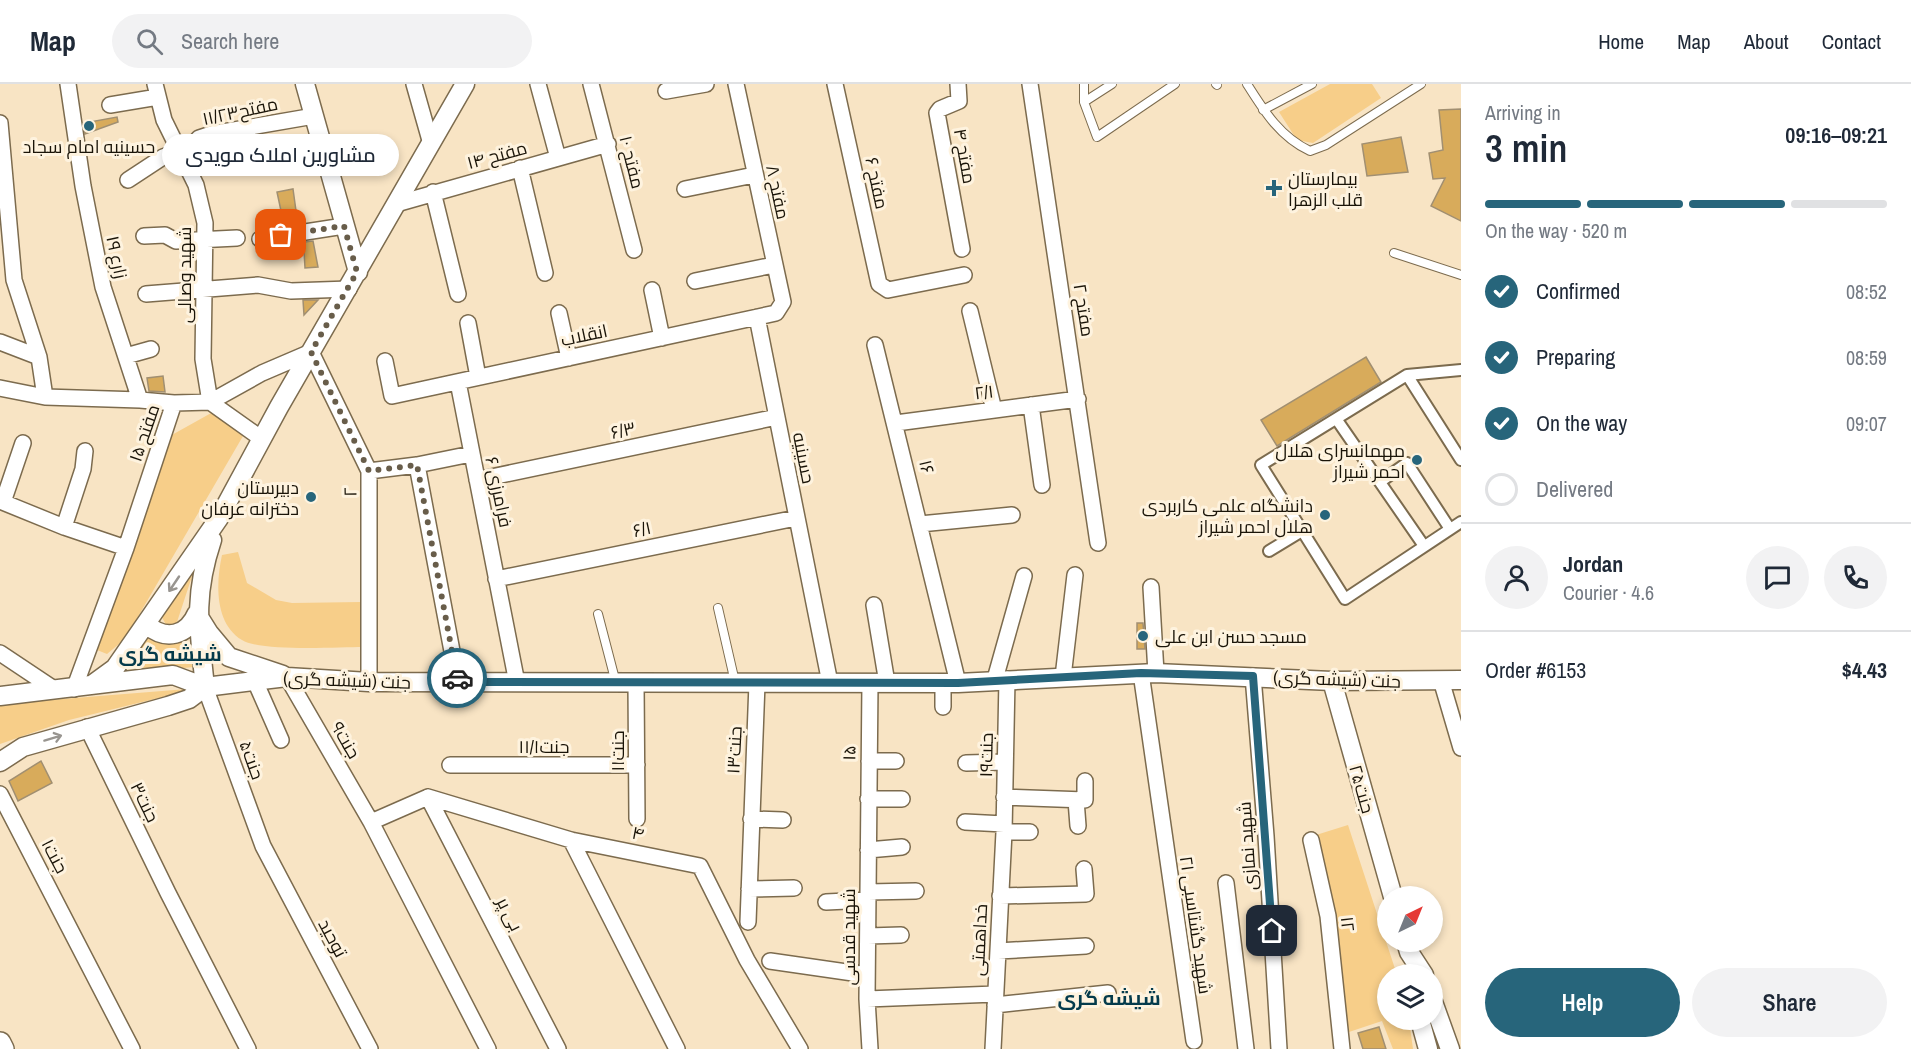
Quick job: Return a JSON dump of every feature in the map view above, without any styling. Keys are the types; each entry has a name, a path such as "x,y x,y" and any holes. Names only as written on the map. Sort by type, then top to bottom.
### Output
{"main road":[{"path":"0,1043 3,1049"}],"street":[{"name":"۱۹ زارع","path":"68,84 83,186 103,287 140,400"},
{"path":"305,84 357,272"},
{"path":"414,84 431,144"},
{"path":"83,687 115,668 219,518 311,352 465,84"},
{"path":"538,84 558,158"},
{"name":"مفتح ۱۰","path":"591,84 634,250"},
{"path":"666,91 706,84"},
{"name":"مفتح ۸","path":"736,84 783,302 781,308"},
{"name":"مفتح ۶","path":"835,84 879,284 888,290 964,275"},
{"name":"مفتح ۴","path":"958,84 959,101 940,109 937,113 962,249"},
{"name":"مفتح ۲","path":"1030,84 1098,543"},
{"path":"110,105 157,91"},
{"name":"شهید وصالی","path":"157,91 164,120 196,185 205,223 206,291 203,359 210,402"},
{"name":"مفتح۱۱/۲۳","path":"128,180 162,157 180,154 200,138 211,134 314,116"},
{"path":"0,123 14,280 39,357 45,397"},
{"name":"مفتح ۱۴","path":"396,204 608,144"},
{"path":"520,168 545,273"},
{"path":"686,189 754,175"},
{"path":"433,192 458,294"},
{"path":"260,239 344,226"},
{"path":"144,236 165,235 176,241 237,238"},
{"path":"695,282 774,265"},
{"path":"146,294 206,291 258,285 291,291 349,289"},
{"path":"652,290 662,338"},
{"name":"انقلاب","path":"385,361 392,396 776,313 781,308"},
{"path":"970,311 994,410"},
{"path":"559,313 569,358"},
{"name":"حسینیه","path":"757,317 830,683"},
{"path":"468,323 477,377"},
{"path":"0,342 39,357"},
{"name":"۱۶","path":"875,345 938,599 951,683 943,706"},
{"path":"126,356 151,349"},
{"name":"مفتح ۱۵","path":"126,548 174,403 210,402 262,373 311,352"},
{"name":"۲","path":"311,352 369,471 369,682"},
{"path":"1461,370 1407,375 1261,465 1345,599 1461,522"},
{"path":"1407,375 1461,460"},
{"name":"فرامرزی ۶","path":"458,382 517,683"},
{"path":"0,388 45,397 174,403"},
{"name":"۲/۱","path":"896,423 1078,399"},
{"path":"210,402 262,439"},
{"path":"1031,405 1042,485"},
{"name":"۶/۳","path":"477,480 777,417"},
{"path":"1337,420 1424,546"},
{"path":"23,443 2,501 64,527 126,548 83,687"},
{"path":"64,527 83,469 85,451"},
{"path":"369,471 417,465 471,454"},
{"path":"1380,482 1407,463 1450,530"},
{"path":"417,465 458,682"},
{"path":"920,524 1012,515"},
{"path":"205,687 197,613 202,568 219,518"},
{"name":"۶/۱","path":"496,579 796,518"},
{"path":"1269,551 1302,531"},
{"path":"1063,677 1076,575"},
{"name":"جنت۱۹","path":"1004,828 1005,762 1001,679 1024,576"},
{"path":"1148,673 1151,587"},
{"name":"۱۵","path":"868,824 869,761 878,683 874,605"},
{"path":"147,625 165,635 176,635 193,622 197,613"},
{"path":"197,613 208,633 229,657 287,677"},
{"path":"0,653 54,689"},
{"name":"جنت (شیشه گری)","path":"205,687 287,677 369,682 951,683 1148,673 1332,681 1461,680"},
{"name":"شهید گشتاسبی ۲۱","path":"1148,673 1161,814 1194,1041"},
{"path":"0,696 173,675 205,687"},
{"name":"شهید نمازی","path":"1253,676 1266,836 1279,1049"},
{"name":"جنت۹","path":"287,677 371,822 488,1049"},
{"path":"1441,680 1461,748"},
{"path":"255,681 281,740"},
{"name":"جنت۲۵","path":"1332,681 1390,886"},
{"name":"جنت۱۱","path":"636,683 637,819"},
{"name":"جنت۱۳","path":"748,922 757,683"},
{"path":"3,758 23,747 189,699 205,687"},
{"name":"جنت۵","path":"205,687 263,846"},
{"name":"جنت۳","path":"87,727 248,1049"},
{"path":"869,761 896,761"},
{"path":"966,763 1005,762"},
{"name":"جنت۱۱/۱","path":"450,765 637,765"},
{"path":"1004,797 1085,800 1085,782"},
{"name":"جنت۱","path":"0,794 132,1049"},
{"path":"371,822 428,797"},
{"name":"۴","path":"428,797 571,840 700,866 747,960 800,1049"},
{"name":"بی پر","path":"428,797 558,1049"},
{"path":"868,799 902,798"},
{"path":"1076,800 1078,826"},
{"path":"751,819 783,820"},
{"path":"965,822 1030,832"},
{"name":"شهید قدسی","path":"868,824 867,999 870,1049"},
{"name":"خداهمتی","path":"993,1049 1004,828"},
{"path":"571,840 677,1049"},
{"name":"۱۲","path":"1311,840 1328,916 1342,1049"},
{"name":"توحید","path":"263,846 370,1049"},
{"path":"868,850 902,847"},
{"path":"1000,896 1086,894 1084,869"},
{"path":"1226,883 1245,1049"},
{"path":"749,889 794,888"},
{"path":"826,902 916,891"},
{"path":"868,936 901,935"},
{"path":"998,951 1086,946"},
{"path":"770,961 867,975"},
{"path":"867,999 995,1000 1108,993"},
{"path":"1423,1030 1428,1049"},
{"path":"1443,1030 1450,1049"}],"lane":[{"path":"1084,84 1084,102 1097,137 1175,84"},
{"path":"1084,102 1112,84"},
{"path":"1247,84 1263,110 1290,142 1310,151 1326,145 1421,84"},
{"path":"1263,110 1312,84"},
{"path":"1404,84 1408,92"},
{"path":"1394,253 1461,274"},
{"path":"718,608 735,683"},
{"path":"598,614 616,683"}],"shaded area":[{"path":"1330,84 1372,84 1381,98 1313,143 1297,140 1279,112"},
{"path":"213,412 243,436 125,639 107,654 97,650 170,436"},
{"path":"200,552 177,622 174,625 166,625 161,615"},
{"path":"238,552 247,583 276,600 292,603 361,602 363,647 282,647 252,644 242,640 226,623 218,589 222,555"},
{"path":"150,634 168,643 183,642 194,667 172,669 122,667"},
{"path":"187,689 187,691 69,720 0,744 0,704"},
{"path":"1348,825 1377,914 1377,952 1389,952 1393,964 1377,964 1377,1023 1343,1034 1316,835"},
{"path":"1386,1030 1410,1030 1413,1049 1393,1049"}],"building":[{"path":"1461,109 1461,221 1431,206 1445,178 1433,179 1429,153 1443,150 1439,110"},
{"path":"117,117 118,122 85,134 84,123"},
{"path":"1401,137 1408,172 1367,176 1362,144"},
{"path":"293,189 297,218 301,217 302,223 284,225 277,192"},
{"path":"313,241 318,267 305,268 304,251 289,252 288,244"},
{"path":"303,300 318,300 304,315"},
{"path":"1366,357 1381,382 1277,446 1261,420"},
{"path":"163,376 165,392 149,391 147,378"},
{"path":"1137,623 1143,623 1145,649 1137,649"},
{"path":"41,761 52,783 18,801 9,781"},
{"path":"1377,1028 1386,1049 1363,1049 1358,1033"}],"way so far":[{"path":"281,235 344,226 357,272 311,352 369,471 417,465 457,678"}],"place":[{"name":"حسینیه امام سجاد","path":"89,126"},
{"name":"بیمارستان قلب الزهرا","path":"1274,188"},
{"name":"مشاورین املاک مویدی","path":"281,235"},
{"name":"مهمانسرای هلال احمر شیراز","path":"1417,460"},
{"name":"دبیرستان دخترانه عرفان","path":"311,497"},
{"name":"دانشگاه علمی کاربردی هلال احمر شیراز","path":"1325,515"},
{"name":"مسجد حسن ابن علی","path":"1143,636"}],"district":[{"name":"شیشه گری","path":"170,653"},
{"name":"شیشه گری","path":"1109,997"}],"route":[{"path":"457,678 458,682 958,683 995,679 1155,673 1253,676 1272,931"}]}
